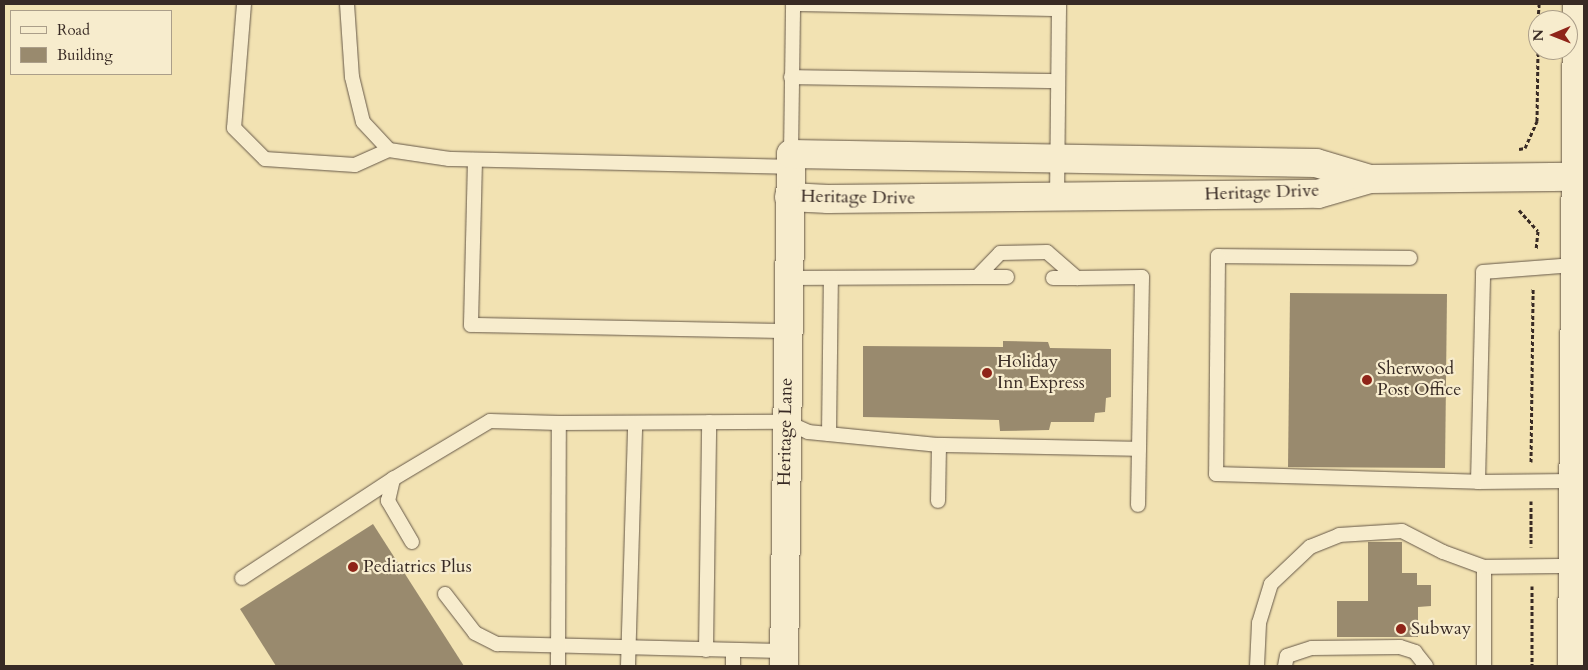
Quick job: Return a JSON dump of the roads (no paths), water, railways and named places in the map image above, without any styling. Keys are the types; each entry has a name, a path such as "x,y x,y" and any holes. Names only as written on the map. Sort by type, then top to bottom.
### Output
{"street":[{"path":"1572,666 1572,566 1578,539 1572,481 1578,414 1574,265 1574,177 1580,39 1577,4"},
{"name":"Heritage Drive","path":"1370,179 1316,163 1058,160 790,160 789,197 1057,198 1318,194 1370,179 1574,177"},
{"name":"Heritage Lane","path":"784,659 789,197"}],"lane":[{"path":"244,4 234,128 265,158 355,165 388,150 475,160 790,160 793,4 1059,7 1057,198"},
{"path":"347,4 352,77 363,122 388,150"},
{"path":"791,77 1057,81"},
{"path":"475,160 471,325 787,331"},
{"path":"977,277 1000,253 1047,252 1077,278"},
{"path":"1410,258 1218,256 1216,474 1531,484 1572,481"},
{"path":"1478,482 1483,272 1574,265"},
{"path":"788,278 1007,277"},
{"path":"1053,278 1142,277 1138,505"},
{"path":"829,434 831,278"},
{"path":"242,578 393,480 490,421 559,423 786,422 808,432 939,445 1139,449"},
{"path":"706,650 709,422"},
{"path":"558,666 559,423"},
{"path":"628,666 635,423"},
{"path":"938,501 939,445"},
{"path":"393,480 388,501 412,542"},
{"path":"1257,666 1259,623 1271,584 1310,547 1339,535 1402,532 1443,552 1484,567 1572,566"},
{"path":"1484,567 1484,666"},
{"path":"445,594 476,633 497,644 733,651 784,659"},
{"path":"1285,666 1288,656 1312,648 1390,647 1415,652 1426,666"},
{"path":"733,651 733,666"}],"place":[{"name":"Holiday Inn Express","path":"987,373"},
{"name":"Sherwood Post Office","path":"1367,380"},
{"name":"Pediatrics Plus","path":"353,567"},
{"name":"Subway","path":"1401,629"}]}
